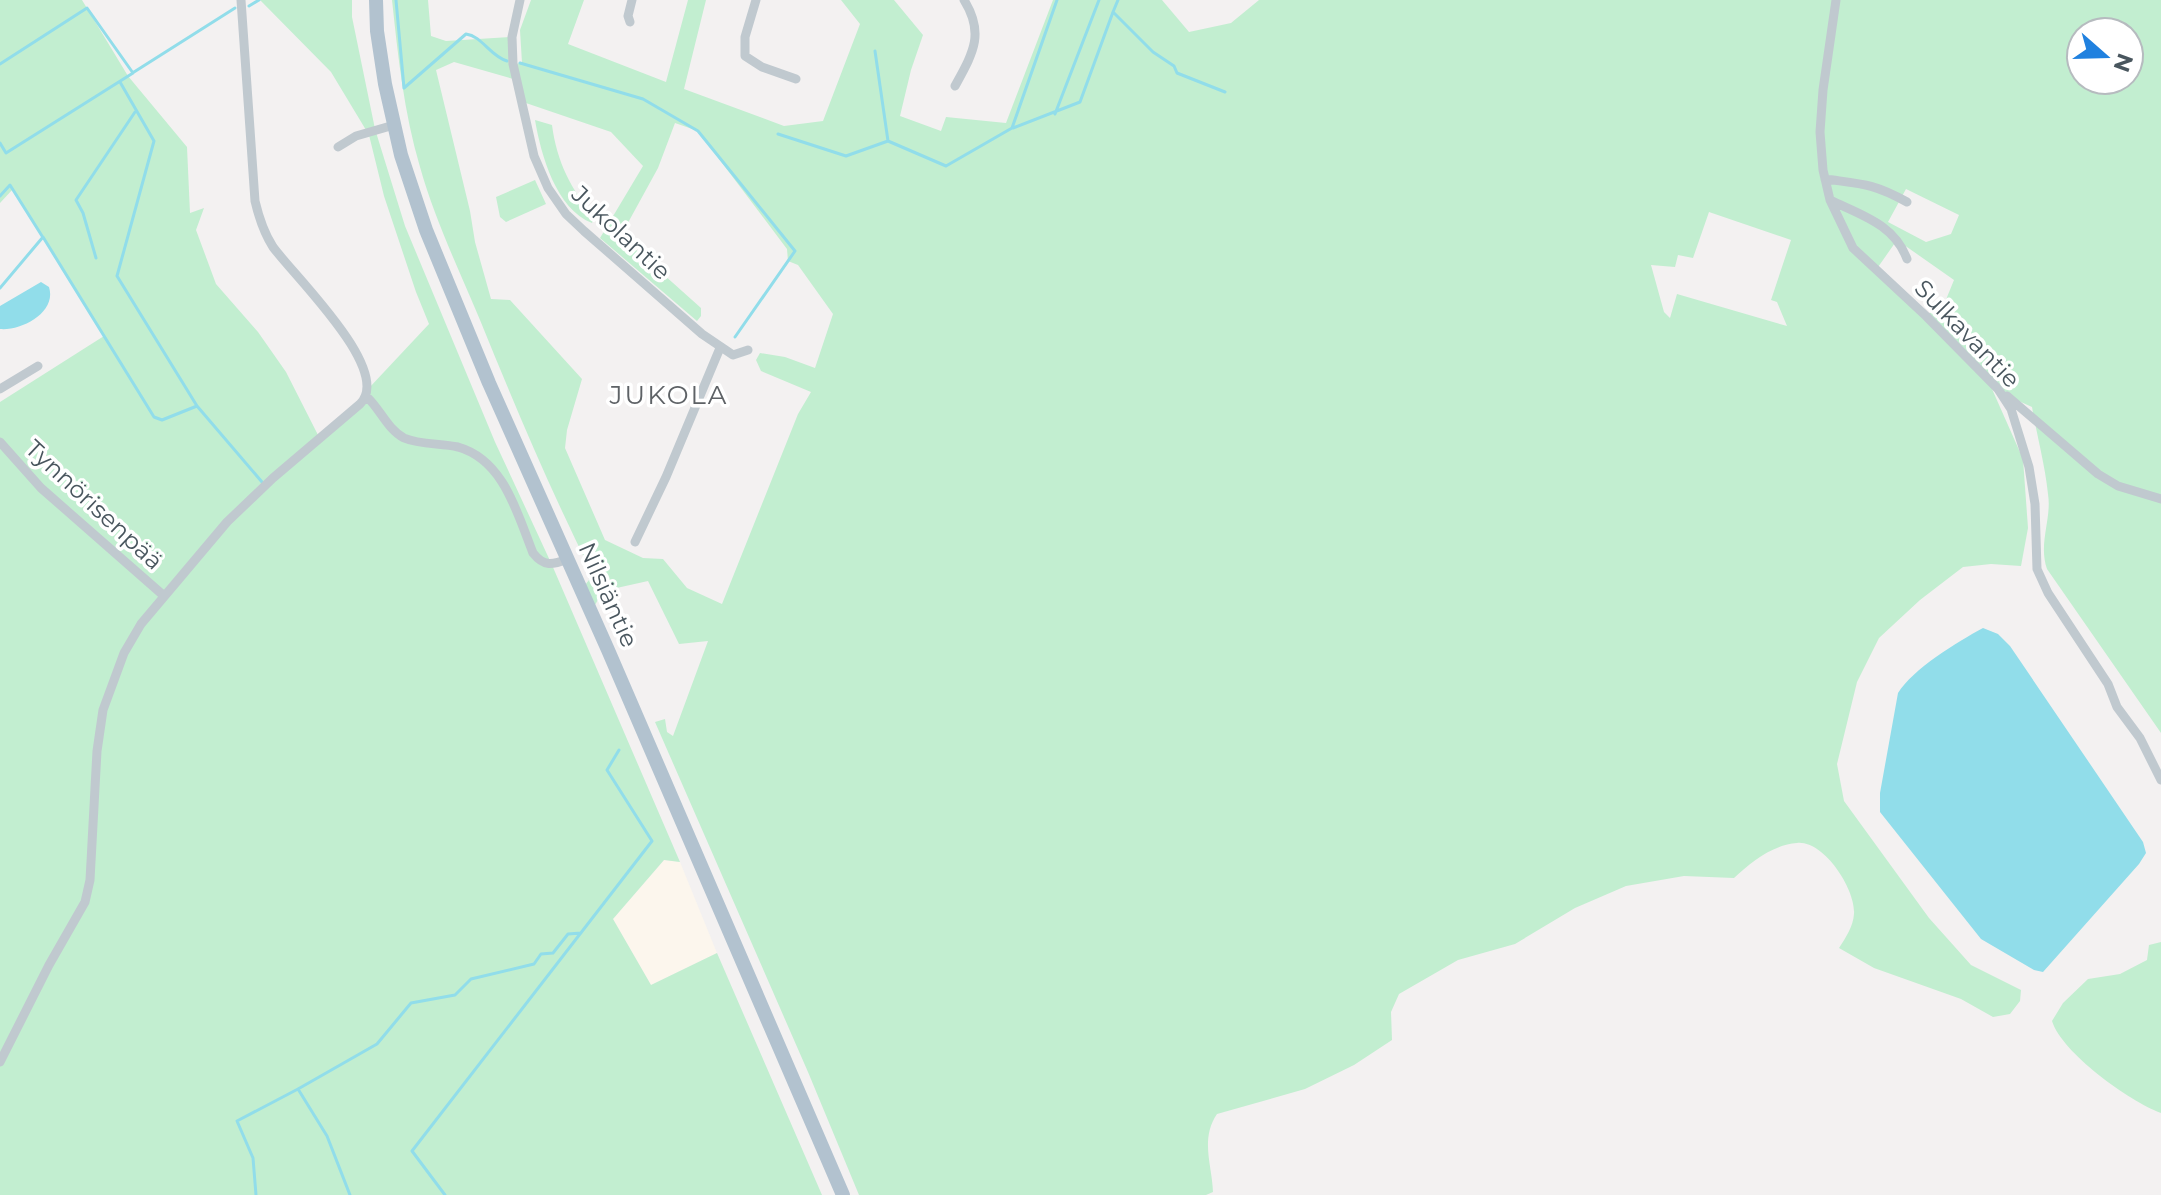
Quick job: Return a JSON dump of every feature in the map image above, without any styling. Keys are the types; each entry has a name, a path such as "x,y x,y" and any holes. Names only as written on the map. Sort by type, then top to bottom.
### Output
{"main road":[{"name":"Nilsiäntie","path":"376,0 377,31 394,125 426,230 489,383 843,1195"}],"street":[{"path":"241,0 255,201 259,218 274,247 347,337 368,377 367,397 394,430 404,438 439,442 474,452 503,480 533,553 541,563 552,565 568,559"},
{"name":"Jukolantie","path":"520,0 512,37 513,64 534,156 548,188 574,222 720,348"},
{"path":"630,22 628,16 632,0"},
{"path":"756,0 745,37 745,56 762,67 796,79"},
{"path":"955,86 977,33 964,0"},
{"name":"Sulkavantie","path":"1836,0 1821,118 1825,179 1830,200 1853,248 1998,389 2011,409 2029,467 2035,504 2037,569 2048,593 2108,684 2117,707 2140,738 2161,780"},
{"path":"338,147 356,136 394,125"},
{"path":"1825,179 1870,185 1907,202"},
{"path":"1830,200 1889,230 1903,247 1907,259"},
{"path":"635,542 720,348 733,355 748,350"},
{"path":"0,389 38,366"},
{"path":"1998,389 2098,474 2118,486 2161,499"},
{"path":"0,1062 85,902 90,880 97,751 103,710 124,653 163,595 227,522 367,397"},
{"name":"Tynnörisenpää","path":"0,442 41,488 163,595"}],"shaded area":[{"path":"664,860 680,862 717,953 651,985 613,919"}],"green space":[{"path":"0,0 82,0 128,76 187,147 190,213 204,208 196,230 216,284 258,332 286,372 318,435 224,520 161,594 227,522 360,404 369,388 429,324 384,196 369,135 331,72 260,0 352,0 352,17 375,129 405,226 495,442 552,565 680,862 664,860 613,919 651,985 717,953 822,1195 0,1195 0,402 104,336 13,189 0,203"},
{"path":"392,0 428,0 431,36 446,41 512,37 514,64 522,63 520,30 531,0 584,0 568,44 666,82 688,0 706,0 684,89 784,126 823,121 860,24 841,0 894,0 923,35 900,116 941,131 946,117 1006,123 1053,0 1162,0 1189,32 1231,23 1259,0 2161,0 2161,733 2047,569 2044,550 2049,503 2032,407 1992,389 2023,459 2028,528 2021,566 1991,564 1963,567 1920,600 1879,638 1857,682 1837,764 1844,801 1929,918 1971,965 2021,990 2020,1001 2010,1014 1993,1017 1961,999 1874,968 1839,948 1851,928 1854,914 1850,892 1836,868 1818,849 1807,844 1788,844 1762,855 1734,878 1684,876 1626,886 1575,908 1515,944 1458,960 1399,994 1391,1012 1392,1040 1354,1065 1305,1089 1217,1114 1208,1143 1213,1192 1206,1195 859,1195 655,722 665,719 667,732 673,736 708,641 679,644 648,581 603,591 591,612 581,590 593,575 520,417 426,187 414,147 399,63","holes":["454,62 517,80 523,102 611,132 643,166 600,238 697,321 701,308 625,240 624,230 658,168 675,123 698,131 787,249 788,261 798,265 833,314 815,368 785,357 760,353 756,360 761,371 811,392 798,414 722,604 687,588 663,559 643,558 605,540 565,448 582,379 510,300 491,299 436,70","1906,189 1959,215 1951,234 1926,242 1888,222","1709,212 1791,240 1771,300 1777,302 1787,326 1677,294 1670,318 1664,312 1651,265 1675,267 1678,255 1693,258","1897,240 1954,280 1945,302 1926,316 1876,270"]},
{"path":"535,120 552,125 561,163 578,196 594,218 592,223 569,206 552,179"},
{"path":"535,180 546,204 506,222 500,217 496,197"},
{"path":"2161,942 2161,1113 2115,1087 2082,1061 2058,1034 2052,1021 2063,1003 2088,979 2120,974 2147,960 2149,945"}],"water":[{"path":"41,282 49,287 50,296 43,312 18,327 0,329 0,306"},
{"path":"1983,628 1998,634 2010,646 2143,842 2146,853 2043,972 2034,970 1981,939 1880,812 1880,793 1898,693 1925,666"}],"waterway":[{"path":"249,6 259,0"},
{"path":"396,0 404,88"},
{"path":"875,51 888,141 946,166 1012,128 1057,0"},
{"path":"1055,114 1099,0"},
{"path":"1118,0 1113,12 1153,52 1174,66 1177,73 1225,92"},
{"path":"0,64 87,8 133,73 6,153 0,143"},
{"path":"134,72 235,8"},
{"path":"1013,128 1080,102 1113,12"},
{"path":"404,88 466,34 477,38 507,61"},
{"path":"520,63 643,99 698,131 795,251 735,337"},
{"path":"120,82 154,141 117,276 197,406"},
{"path":"96,258 76,200 135,112"},
{"path":"778,134 846,156 888,141"},
{"path":"0,196 10,185 42,236"},
{"path":"0,288 43,237 154,417 162,420 197,406 262,482"},
{"path":"445,1195 412,1151 652,841 607,770 619,750"},
{"path":"350,1195 327,1136 298,1089 377,1044 411,1003 455,995 471,979 534,964 541,954 553,953 568,934 581,933"},
{"path":"256,1195 253,1158 237,1121 298,1089"}],"district":[{"name":"JUKOLA","path":"669,395"}]}
